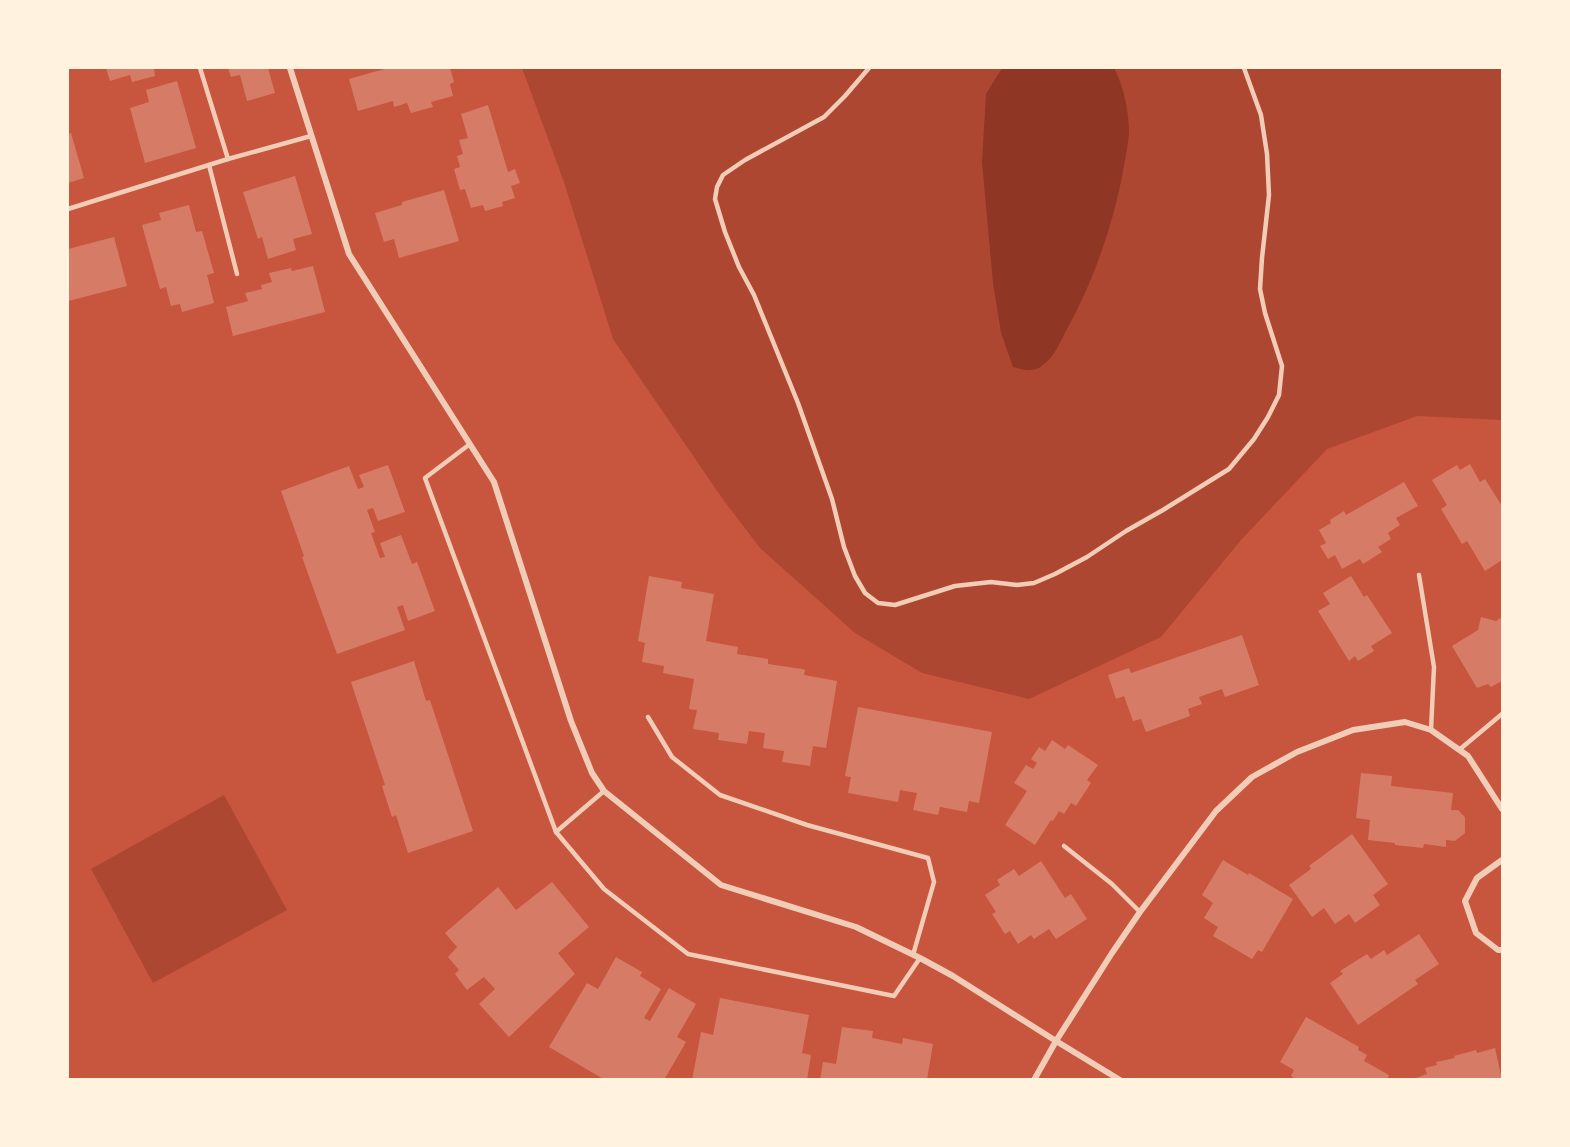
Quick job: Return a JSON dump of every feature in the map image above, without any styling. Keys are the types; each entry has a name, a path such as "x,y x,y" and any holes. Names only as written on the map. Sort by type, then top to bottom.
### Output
{"street":[{"path":"290,68 349,254 494,482 571,721 592,772 604,791 722,885 856,927 952,976 1120,1080"},
{"path":"1034,1080 1056,1041 1140,912 1216,811 1252,777 1297,752 1353,730 1405,722 1431,730 1468,756 1503,809"},
{"path":"1503,861 1477,878 1465,901 1476,933 1498,950 1503,950"}],"lane":[{"path":"200,68 228,159"},
{"path":"869,68 824,117 745,160 723,176 717,187 715,199 724,232 754,295 798,403 832,499 844,547 855,576 865,593 878,603 895,605 956,586 992,582 1017,585 1034,583 1055,574 1088,557 1126,531 1229,469 1254,439 1280,395 1282,366 1260,289 1269,195 1267,153 1261,115 1244,68"},
{"path":"68,209 228,159 311,136"},
{"path":"209,165 237,274"},
{"path":"470,444 424,478 556,832 604,889 688,954 894,996 916,957 934,882 928,858 807,825 720,795 672,757 648,717"},
{"path":"1419,575 1434,667 1431,730"},
{"path":"1459,750 1503,714"},
{"path":"556,832 604,791"},
{"path":"1065,846 1112,884 1140,912"}],"shaded area":[{"path":"522,68 1502,68 1502,420 1417,416 1327,449 1241,540 1161,637 1029,699 922,673 855,633 760,548 722,498 613,339 564,182"},
{"path":"1002,68 1114,68 1123,91 1128,117 1129,134 1123,171 1114,212 1101,253 1085,293 1056,349 1047,362 1040,368 1032,370 1013,367 1001,333 993,283 982,162 986,94"},
{"path":"224,795 287,910 153,983 91,869"}],"building":[{"path":"106,68 158,68 154,69 155,76 132,82 130,75 110,81"},
{"path":"228,68 268,68 275,93 247,101 240,75 231,77"},
{"path":"388,68 450,68 454,82 450,84 453,96 431,102 433,107 411,113 407,103 394,107 393,101 358,111 349,79"},
{"path":"177,81 196,148 145,163 130,108 149,102 146,90"},
{"path":"488,105 508,172 515,169 520,183 511,186 515,198 502,202 503,206 485,211 483,205 471,208 465,189 460,190 454,169 460,167 457,156 463,154 459,140 468,138 461,114"},
{"path":"71,133 84,178 68,183 68,134"},
{"path":"295,176 312,234 293,239 296,250 268,259 262,237 258,239 243,192"},
{"path":"444,190 459,241 399,258 394,239 384,242 375,213 402,205 402,202"},
{"path":"189,205 196,232 202,231 214,273 207,275 214,303 182,312 180,304 171,306 166,287 160,289 142,225 161,220 159,213"},
{"path":"114,237 127,286 68,301 68,249"},
{"path":"313,266 325,312 233,336 226,307 248,301 245,293 262,289 261,285 272,282 269,273"},
{"path":"1470,464 1480,482 1485,479 1502,506 1502,560 1485,571 1467,541 1462,544 1441,509 1447,505 1432,480 1457,465 1460,470"},
{"path":"388,465 405,512 378,521 373,508 367,510 375,532 371,533 380,558 385,557 380,543 401,535 412,564 417,562 435,611 408,621 403,605 397,607 405,630 337,654 281,491 349,466 358,489 364,487 359,475"},
{"path":"1404,482 1418,506 1396,518 1400,525 1388,533 1391,539 1378,547 1382,552 1363,564 1360,559 1342,569 1335,555 1328,559 1320,546 1326,543 1319,530 1344,511 1346,515"},
{"path":"649,576 682,582 681,588 714,594 706,641 738,647 737,654 768,659 768,664 805,670 804,675 837,681 826,748 813,746 810,766 782,762 784,751 763,748 765,733 749,731 747,744 718,740 719,733 693,729 697,710 689,709 694,679 663,673 664,666 642,662 645,643 638,641"},
{"path":"1351,576 1364,597 1367,595 1392,633 1371,646 1374,651 1358,661 1355,656 1349,661 1318,611 1330,604 1323,593"},
{"path":"1481,617 1496,621 1502,617 1502,681 1491,687 1488,684 1477,688 1452,646 1478,630"},
{"path":"1242,635 1259,685 1225,697 1222,689 1199,697 1202,704 1188,709 1190,716 1146,732 1141,719 1133,721 1124,696 1116,699 1108,675 1129,668 1131,673"},
{"path":"414,661 426,701 430,700 473,831 408,853 396,815 392,817 382,786 385,785 351,682"},
{"path":"858,707 992,732 979,803 969,801 967,812 940,807 938,815 913,810 917,793 900,790 898,802 848,793 851,777 845,776"},
{"path":"1052,740 1065,749 1068,745 1098,765 1087,780 1091,783 1076,806 1071,803 1064,814 1059,811 1035,845 1005,825 1027,791 1014,783 1026,765 1033,769 1037,763 1031,759 1039,747 1045,751"},
{"path":"1361,773 1392,776 1391,786 1453,793 1451,810 1458,810 1465,817 1465,833 1455,841 1446,840 1446,847 1424,844 1423,848 1368,840 1370,820 1356,818"},
{"path":"1352,834 1388,884 1373,895 1380,905 1355,923 1349,914 1335,924 1324,908 1312,917 1289,885 1311,869 1309,866"},
{"path":"1223,860 1293,899 1262,952 1258,950 1252,959 1213,936 1218,927 1204,918 1213,903 1202,895"},
{"path":"1041,861 1065,898 1071,894 1087,919 1056,939 1049,929 1034,939 1031,935 1018,944 1010,931 1005,934 992,914 996,912 985,895 1000,885 997,880 1014,869 1019,876"},
{"path":"552,882 589,927 558,953 575,974 509,1037 479,1004 495,989 484,977 467,990 455,974 459,970 448,957 457,947 445,933 498,887 516,910"},
{"path":"1419,934 1439,964 1415,980 1418,984 1358,1025 1330,983 1343,974 1340,971 1367,954 1371,959 1384,950 1387,955"},
{"path":"616,957 642,972 640,976 661,989 644,1018 650,1021 669,988 696,1004 677,1037 686,1042 664,1080 605,1080 549,1047 587,983 598,989"},
{"path":"720,998 809,1015 802,1053 811,1055 807,1080 692,1080 701,1032 713,1035"},
{"path":"1306,1017 1359,1047 1358,1050 1367,1055 1364,1061 1389,1075 1387,1080 1297,1080 1291,1076 1294,1070 1280,1062"},
{"path":"842,1027 873,1031 872,1038 902,1044 903,1038 933,1044 927,1080 820,1080 823,1062 836,1064"},
{"path":"1495,1048 1502,1080 1410,1080 1427,1074 1425,1068 1437,1065 1436,1062 1476,1050 1477,1053"}]}
